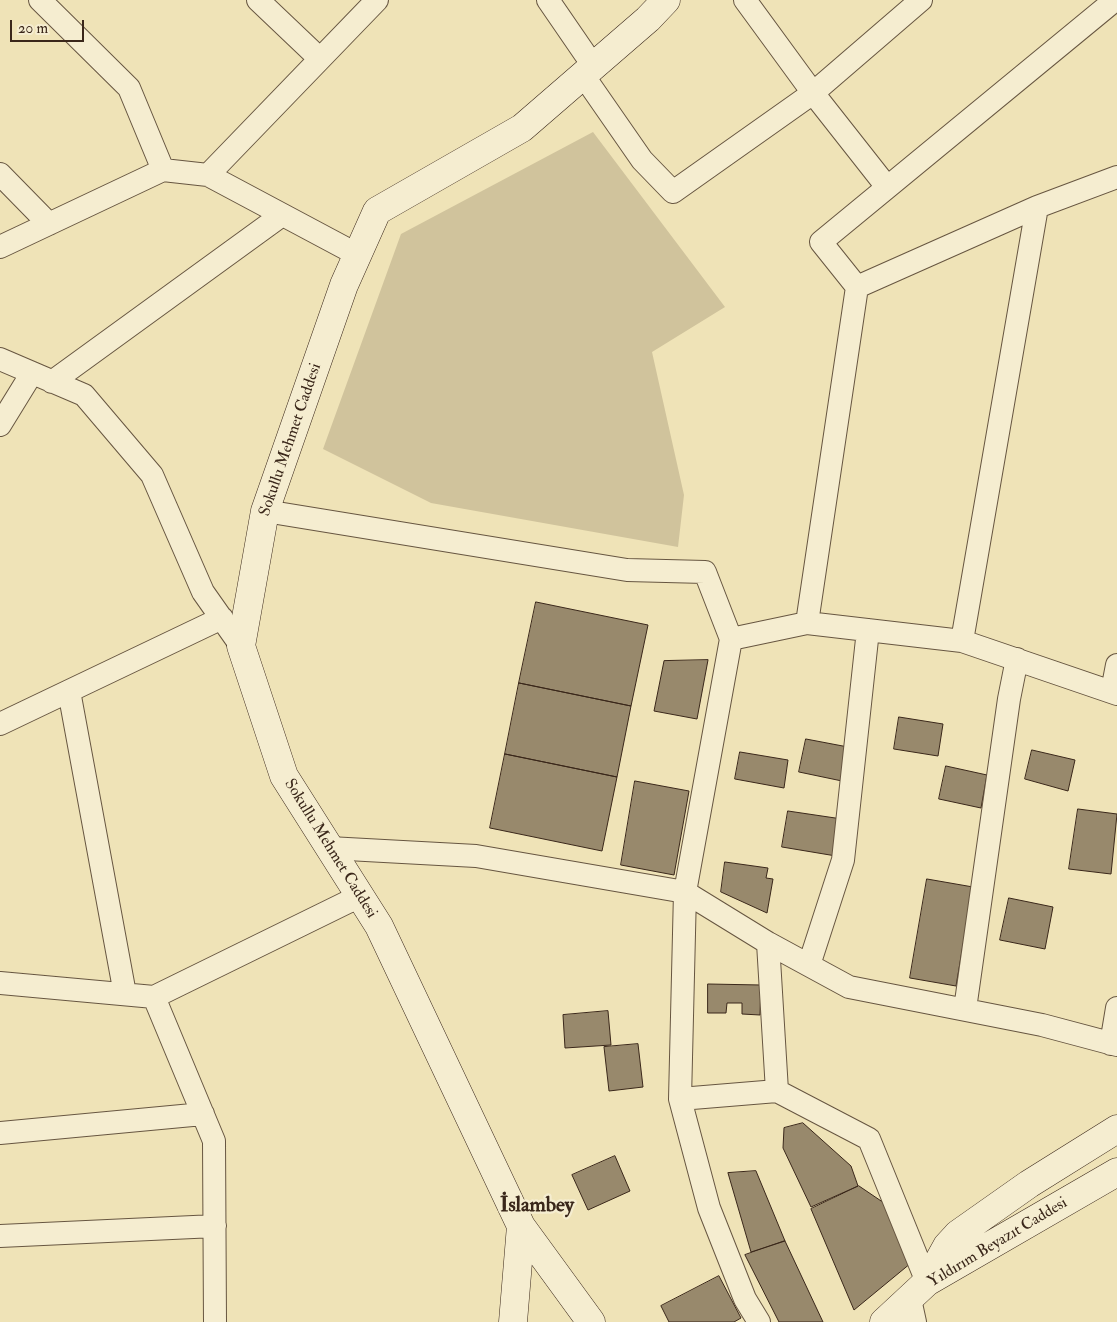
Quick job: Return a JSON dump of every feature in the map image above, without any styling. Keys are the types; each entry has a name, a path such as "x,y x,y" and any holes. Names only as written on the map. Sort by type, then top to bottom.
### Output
{"street":[{"path":"40,0 129,88 163,170"},
{"path":"258,0 320,59"},
{"path":"208,175 377,0"},
{"path":"548,0 642,160 673,192 813,93 921,0"},
{"name":"Sokullu Mehmet Caddesi","path":"591,1322 521,1226 379,926 284,776 242,646 265,511 344,285 377,211 522,128 648,19 666,0"},
{"path":"745,0 813,93 887,187"},
{"path":"806,623 857,286 821,242 1111,5"},
{"path":"0,247 163,170 208,175 358,255"},
{"path":"0,174 49,224"},
{"path":"857,286 1037,207 1117,177"},
{"path":"962,641 1037,207"},
{"path":"52,382 282,215"},
{"path":"0,359 84,395 152,475 203,592 242,646"},
{"path":"0,425 32,373"},
{"path":"265,511 627,570 705,572 731,638 685,892 680,1099 708,1208 745,1299 759,1322"},
{"path":"0,724 222,618"},
{"path":"731,638 806,623 962,641 1114,693 1117,665"},
{"path":"809,966 843,860 868,630"},
{"path":"965,1009 1009,699 1017,659"},
{"path":"68,691 125,994"},
{"path":"329,848 476,856 685,892 768,943 848,986 1042,1025 1114,1045 1117,1008"},
{"path":"0,984 154,997 360,896"},
{"path":"768,943 777,1090"},
{"path":"154,997 214,1141 215,1322"},
{"path":"680,1099 777,1090 869,1139 918,1301"},
{"path":"0,1133 203,1114"},
{"path":"918,1301 947,1246 963,1229 1029,1184 1117,1129"},
{"name":"Yıldırım Beyazıt Caddesi","path":"884,1322 1117,1172"},
{"path":"0,1236 215,1226"},
{"path":"513,1322 521,1226"}],"shaded area":[{"path":"593,132 725,307 652,352 684,495 678,547 431,503 323,449 401,234"}],"building":[{"path":"536,602 648,625 631,706 519,683"},
{"path":"708,660 697,719 654,711 664,661"},
{"path":"519,683 631,706 617,777 505,754"},
{"path":"899,717 943,724 938,756 894,749"},
{"path":"806,739 848,747 842,781 799,772"},
{"path":"1032,750 1075,760 1068,791 1025,779"},
{"path":"740,752 788,760 784,788 735,779"},
{"path":"505,754 617,777 602,851 490,828"},
{"path":"946,766 987,775 981,808 939,799"},
{"path":"635,781 689,791 674,875 621,865"},
{"path":"1078,809 1117,814 1111,874 1069,869"},
{"path":"788,811 842,819 836,856 782,847"},
{"path":"725,862 768,868 766,878 773,879 767,913 721,892"},
{"path":"927,879 973,887 956,986 910,978"},
{"path":"1009,898 1053,907 1045,949 1000,940"},
{"path":"708,984 761,985 760,1015 742,1014 742,1003 727,1003 726,1013 708,1013"},
{"path":"608,1011 611,1045 565,1048 563,1015"},
{"path":"638,1044 643,1087 609,1091 604,1047"},
{"path":"803,1123 851,1166 858,1186 811,1207 783,1148 784,1128"},
{"path":"615,1156 630,1191 588,1210 572,1175"},
{"path":"756,1171 785,1241 751,1252 728,1173"},
{"path":"859,1186 890,1207 911,1263 854,1310 811,1209"},
{"path":"785,1241 823,1322 779,1322 745,1255"},
{"path":"719,1276 741,1318 734,1322 669,1322 661,1306"}],"district":[{"name":"İslambey","path":"537,1206"}]}
